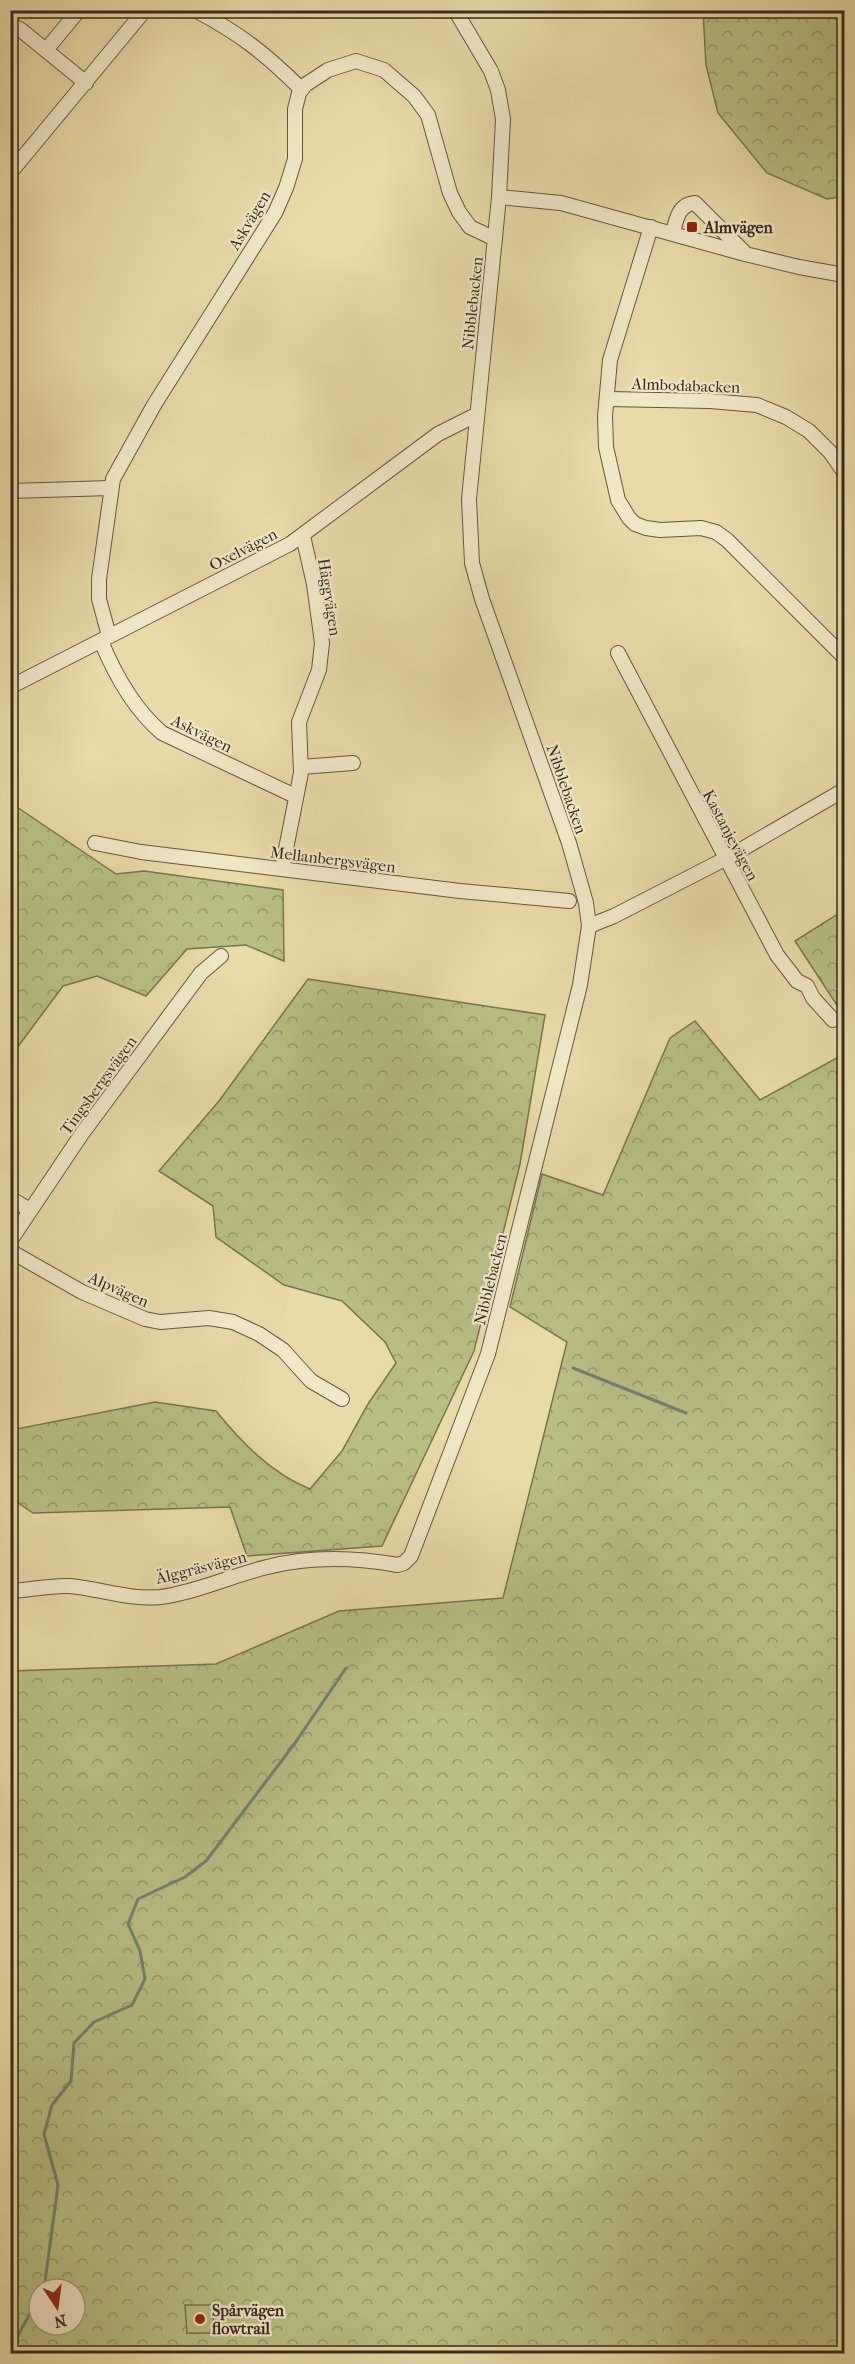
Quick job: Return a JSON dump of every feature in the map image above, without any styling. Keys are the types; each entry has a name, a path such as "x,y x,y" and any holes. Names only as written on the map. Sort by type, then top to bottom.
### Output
{"street":[{"path":"46,50 79,10"},
{"path":"10,173 145,10"},
{"path":"195,10 249,42 272,59 302,89 328,70 356,61 376,66 400,82 428,115 450,193 459,212 470,227 495,239"},
{"name":"Nibblebacken","path":"398,1564 404,1563 411,1556 488,1354 577,997 589,926 586,903 569,843 482,599 472,563 469,499 499,197 503,134 501,104 490,71 455,10"},
{"path":"10,24 86,83"},
{"name":"Askvägen","path":"295,796 162,733 149,722 129,696 105,639 99,599 99,579 111,488 118,467 154,405 275,213 295,159 295,108 296,99 302,89"},
{"path":"499,197 561,203 673,232 745,254 844,275"},
{"path":"673,232 681,209 695,203 745,254"},
{"path":"651,227 610,360 605,416 606,447 618,501 635,524 646,528 660,530 688,527 716,532 753,564 844,657"},
{"name":"Almbodabacken","path":"608,399 719,401 757,405 786,417 809,431 830,452 844,472"},
{"name":"Oxelvägen","path":"10,687 303,536 438,434 476,415"},
{"path":"10,491 111,488"},
{"name":"Häggvägen","path":"282,869 301,767 298,722 320,670 322,643 314,584 303,536"},
{"name":"Kastanjevägen","path":"618,653 777,955 797,981 807,986 813,998 833,1020"},
{"path":"301,767 353,763"},
{"path":"589,926 614,916 725,859 844,790"},
{"name":"Mellanbergsvägen","path":"95,843 141,852 569,902"},
{"name":"Tingsbergsvägen","path":"10,1241 81,1135 201,973 220,956"},
{"path":"10,1198 30,1210"},
{"name":"Alpvägen","path":"10,1251 82,1292 145,1319 160,1322 209,1318 233,1322 259,1334 283,1350 312,1381 342,1399"},
{"name":"Älggräsvägen","path":"10,1591 67,1586 126,1596 160,1597 267,1567 306,1559 366,1559 398,1564"}],"green space":[{"path":"703,11 844,11 844,196 827,199 767,173 718,113 706,65"},
{"path":"11,803 116,874 144,871 283,890 284,961 246,945 187,949 146,996 97,976 63,986 11,1056"},
{"path":"844,910 844,1016 795,941"},
{"path":"308,979 545,1015 520,1164 474,1351 382,1546 247,1556 230,1507 33,1513 11,1498 11,1430 155,1402 216,1411 236,1435 270,1466 310,1489 342,1451 368,1404 396,1363 385,1342 342,1301 284,1285 216,1237 213,1206 159,1171 219,1101"},
{"path":"695,1021 760,1100 844,1054 844,2353 11,2353 10,1671 216,1664 339,1611 503,1598 567,1342 510,1307 542,1174 603,1195 670,1038","holes":["213,2305 213,2333 187,2333"]},
{"name":"Spårvägen flowtrail","path":"185,2305 213,2305 214,2333 187,2333"}],"waterway":[{"path":"573,1368 686,1413"},
{"path":"46,2277 58,2185 44,2134 52,2105 71,2081 74,2043 94,2022 132,2005 145,1979 140,1951 128,1924 138,1899 185,1877 206,1861 295,1743 346,1668"},
{"path":"10,2350 27,2319"}],"place":[{"name":"Almvägen","path":"692,227"},
{"name":"Spårvägen flowtrail","path":"200,2319"}]}
